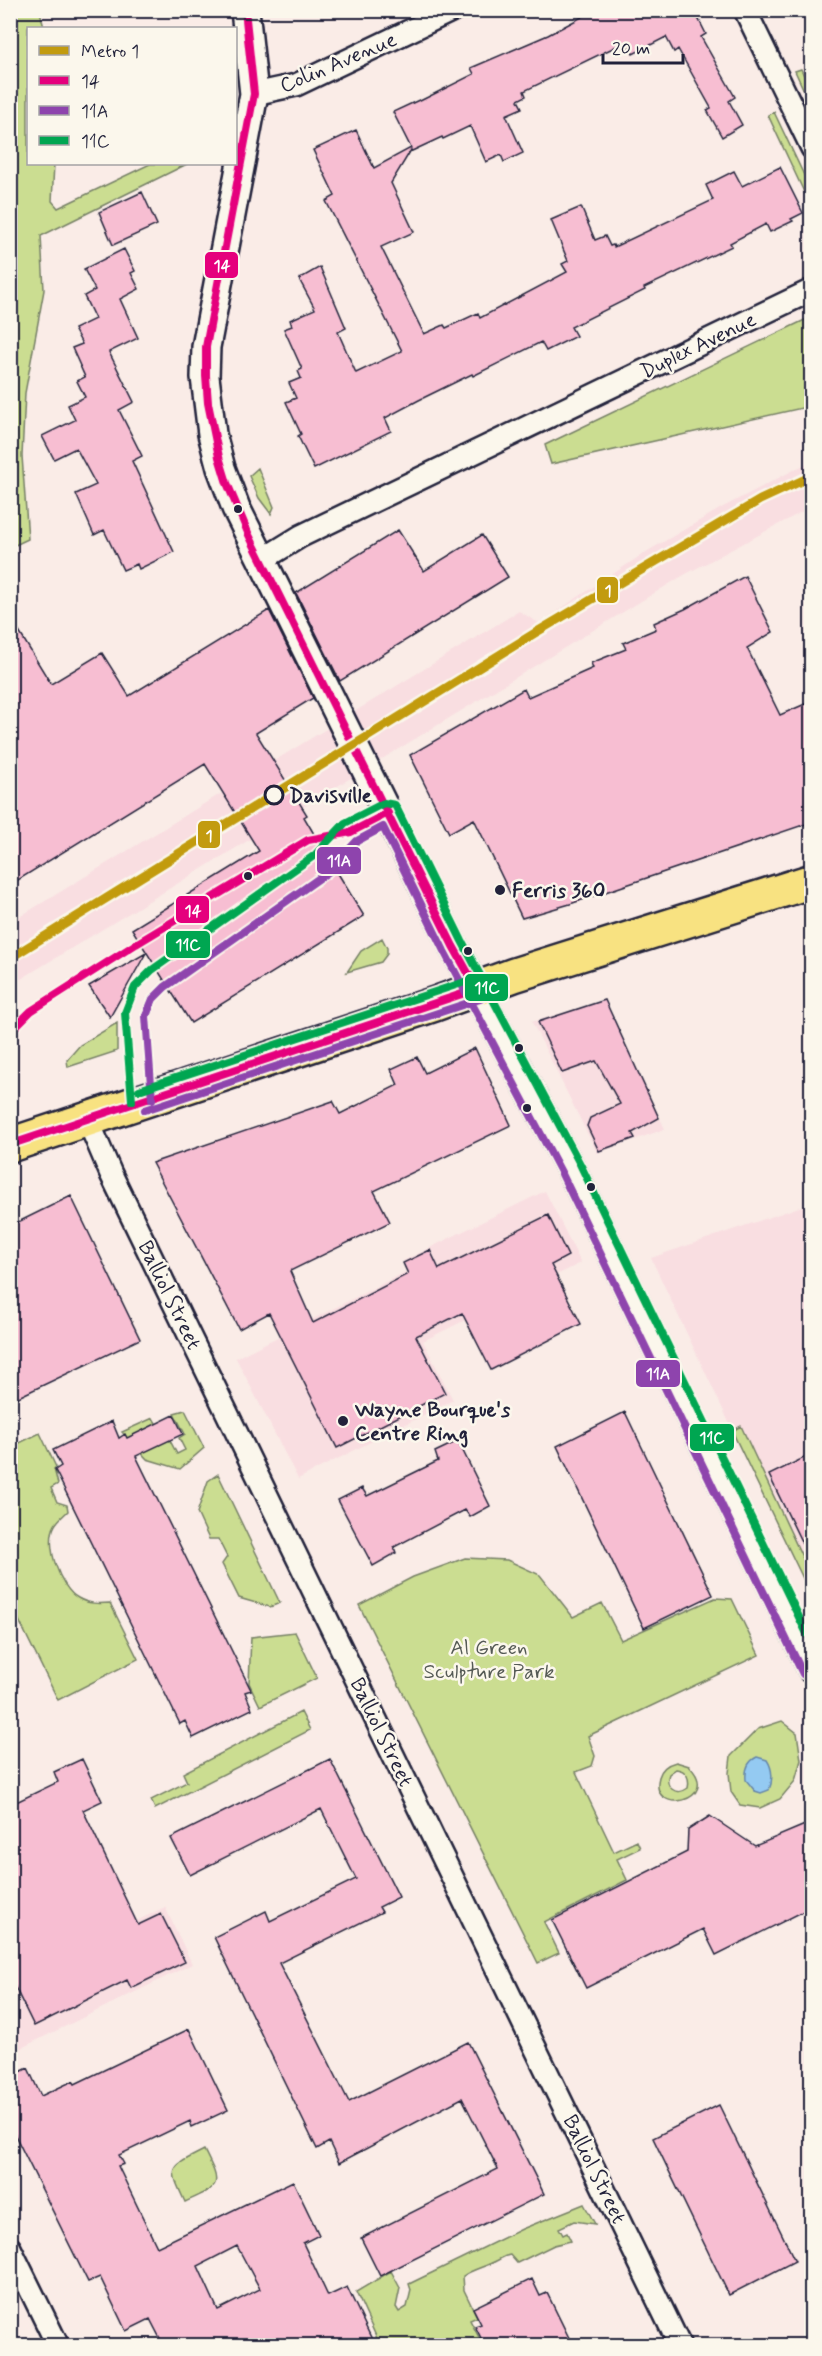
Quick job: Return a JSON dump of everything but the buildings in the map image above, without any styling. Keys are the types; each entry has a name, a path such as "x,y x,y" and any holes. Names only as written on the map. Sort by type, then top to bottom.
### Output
{"main road":[{"path":"10,1145 513,975 812,881"}],"street":[{"path":"245,10 254,94 206,347 205,377 210,425 221,468 236,508 477,989 576,1180 812,1668"},
{"name":"Colin Avenue","path":"254,94 296,85 453,10"},
{"path":"745,10 812,148"},
{"name":"Duplex Avenue","path":"262,560 301,536 812,290"},
{"name":"Balliol Street","path":"87,1118 116,1185 680,2346"},
{"path":"10,2248 57,2346"}],"shaded area":[{"path":"811,461 811,507 684,575 11,985 11,922 519,611 539,623 646,552 723,507"},
{"path":"605,1000 665,1129 597,1153 532,1022"},
{"path":"545,1191 581,1263 423,1341 453,1400 298,1479 236,1358 407,1271 403,1261"},
{"path":"811,1203 811,1595 651,1258"},
{"path":"165,1907 192,1964 11,2053 11,1983"}],"green space":[{"path":"10,11 40,11 44,27 27,27 27,165 54,165 52,201 58,208 148,165 185,165 41,236 44,290 25,393 22,456 28,539 11,547"},
{"path":"801,69 811,91 811,106 795,71"},
{"path":"774,112 811,190 811,207 768,115"},
{"path":"811,317 811,406 551,464 545,445"},
{"path":"258,468 274,507 271,514 259,498 249,476"},
{"path":"382,938 387,954 381,962 347,972 361,951"},
{"path":"117,1023 117,1051 68,1067 67,1060 80,1045"},
{"path":"185,1410 204,1448 180,1469 147,1459 122,1432 153,1418 160,1430 165,1431 177,1454 185,1450 179,1438 185,1434 174,1413"},
{"path":"741,1426 811,1576 811,1595 732,1431"},
{"path":"40,1433 56,1467 54,1469 58,1484 51,1488 57,1502 67,1505 68,1511 56,1523 52,1533 53,1554 60,1576 71,1593 78,1598 93,1603 110,1603 138,1659 58,1700 11,1604 11,1447"},
{"path":"218,1474 280,1603 270,1607 239,1598 222,1564 227,1557 218,1539 209,1539 197,1513 208,1481"},
{"name":"Al Green Sculpture Park","path":"465,1558 507,1560 540,1575 573,1617 602,1603 621,1640 715,1598 732,1599 759,1655 588,1736 595,1756 592,1766 576,1772 614,1852 637,1841 640,1848 617,1859 627,1880 544,1922 559,1953 538,1963 359,1605 413,1577"},
{"path":"295,1632 317,1678 260,1706 249,1683 251,1637"},
{"path":"301,1712 310,1730 155,1809 151,1800 187,1782 183,1773"},
{"path":"782,1721 797,1733 801,1760 795,1781 780,1799 760,1808 740,1805 731,1792 729,1773 731,1756 758,1729"},
{"path":"673,1763 689,1766 697,1778 698,1788 692,1796 683,1800 673,1801 664,1798 659,1790 661,1772","holes":["676,1769 687,1775 689,1785 684,1791 675,1791 668,1783 669,1774"]},
{"path":"204,2150 214,2171 215,2183 206,2192 185,2202 176,2181 175,2169"},
{"path":"584,2204 595,2224 574,2221 559,2228 563,2235 567,2233 571,2241 554,2245 517,2263 510,2255 506,2256 463,2276 464,2290 477,2317 470,2320 483,2345 380,2345 356,2292 391,2271 400,2288 396,2307 399,2312 407,2307 411,2290 409,2284 522,2229"}],"water":[{"path":"757,1757 767,1760 772,1779 769,1790 761,1793 755,1791 746,1780 748,1766"}],"metro line":[{"name":"1","path":"10,958 535,633 760,500 812,476"}],"transit line":[{"name":"14","path":"10,1125 15,1143 477,989 453,946 249,535 227,483 219,457 208,403 206,347 254,94 245,10"},
{"name":"11C","path":"132,1101 125,1013 135,987 152,970 315,855 345,823 384,803 395,805 462,941 580,1164 812,1644"},
{"name":"14","path":"10,1032 31,1011 136,944 308,840 351,832 388,813"},
{"name":"11A","path":"152,1099 146,1016 153,999 165,987 328,872 357,841 383,827 444,951 562,1174 803,1674"},
{"name":"11C","path":"139,1090 474,979"},
{"name":"11A","path":"145,1110 480,999"}],"place":[{"name":"Davisville","path":"274,795"},
{"name":"Ferris 360","path":"500,890"},
{"name":"Wayne Bourque's Centre Ring","path":"343,1421"}]}
